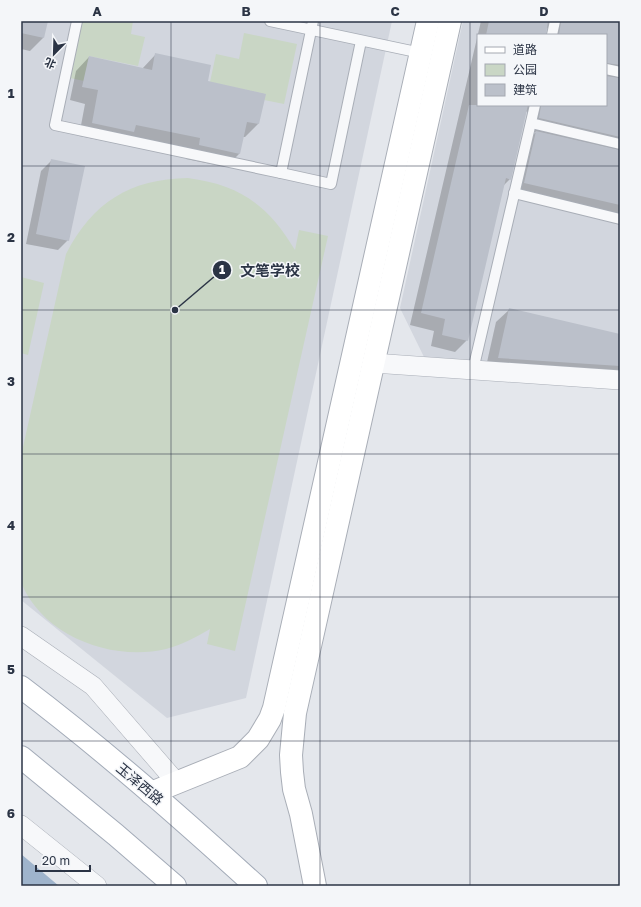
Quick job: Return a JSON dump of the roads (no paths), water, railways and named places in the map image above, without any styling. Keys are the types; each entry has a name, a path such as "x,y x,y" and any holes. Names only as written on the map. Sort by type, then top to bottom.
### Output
{"street":[{"path":"151,793 240,757 258,739 270,719 274,708 428,21"},
{"path":"315,886 293,778 291,755 295,713 450,21"},
{"path":"373,363 620,380"},
{"path":"21,636 92,686 177,783"},
{"name":"玉泽西路","path":"21,687 151,793 256,886"},
{"path":"21,757 175,886"},
{"path":"21,825 97,886"}],"lane":[{"path":"77,21 55,125 331,184 361,41"},
{"path":"270,21 312,25 361,41 421,53"},
{"path":"552,34 555,21"},
{"path":"281,173 312,25"},
{"path":"607,69 620,72"},
{"path":"473,370 535,106"},
{"path":"531,123 620,144"},
{"path":"514,193 620,219"}],"water":[{"path":"21,854 59,886 21,886"}],"place":[{"name":"文笔学校","path":"175,310"}]}
